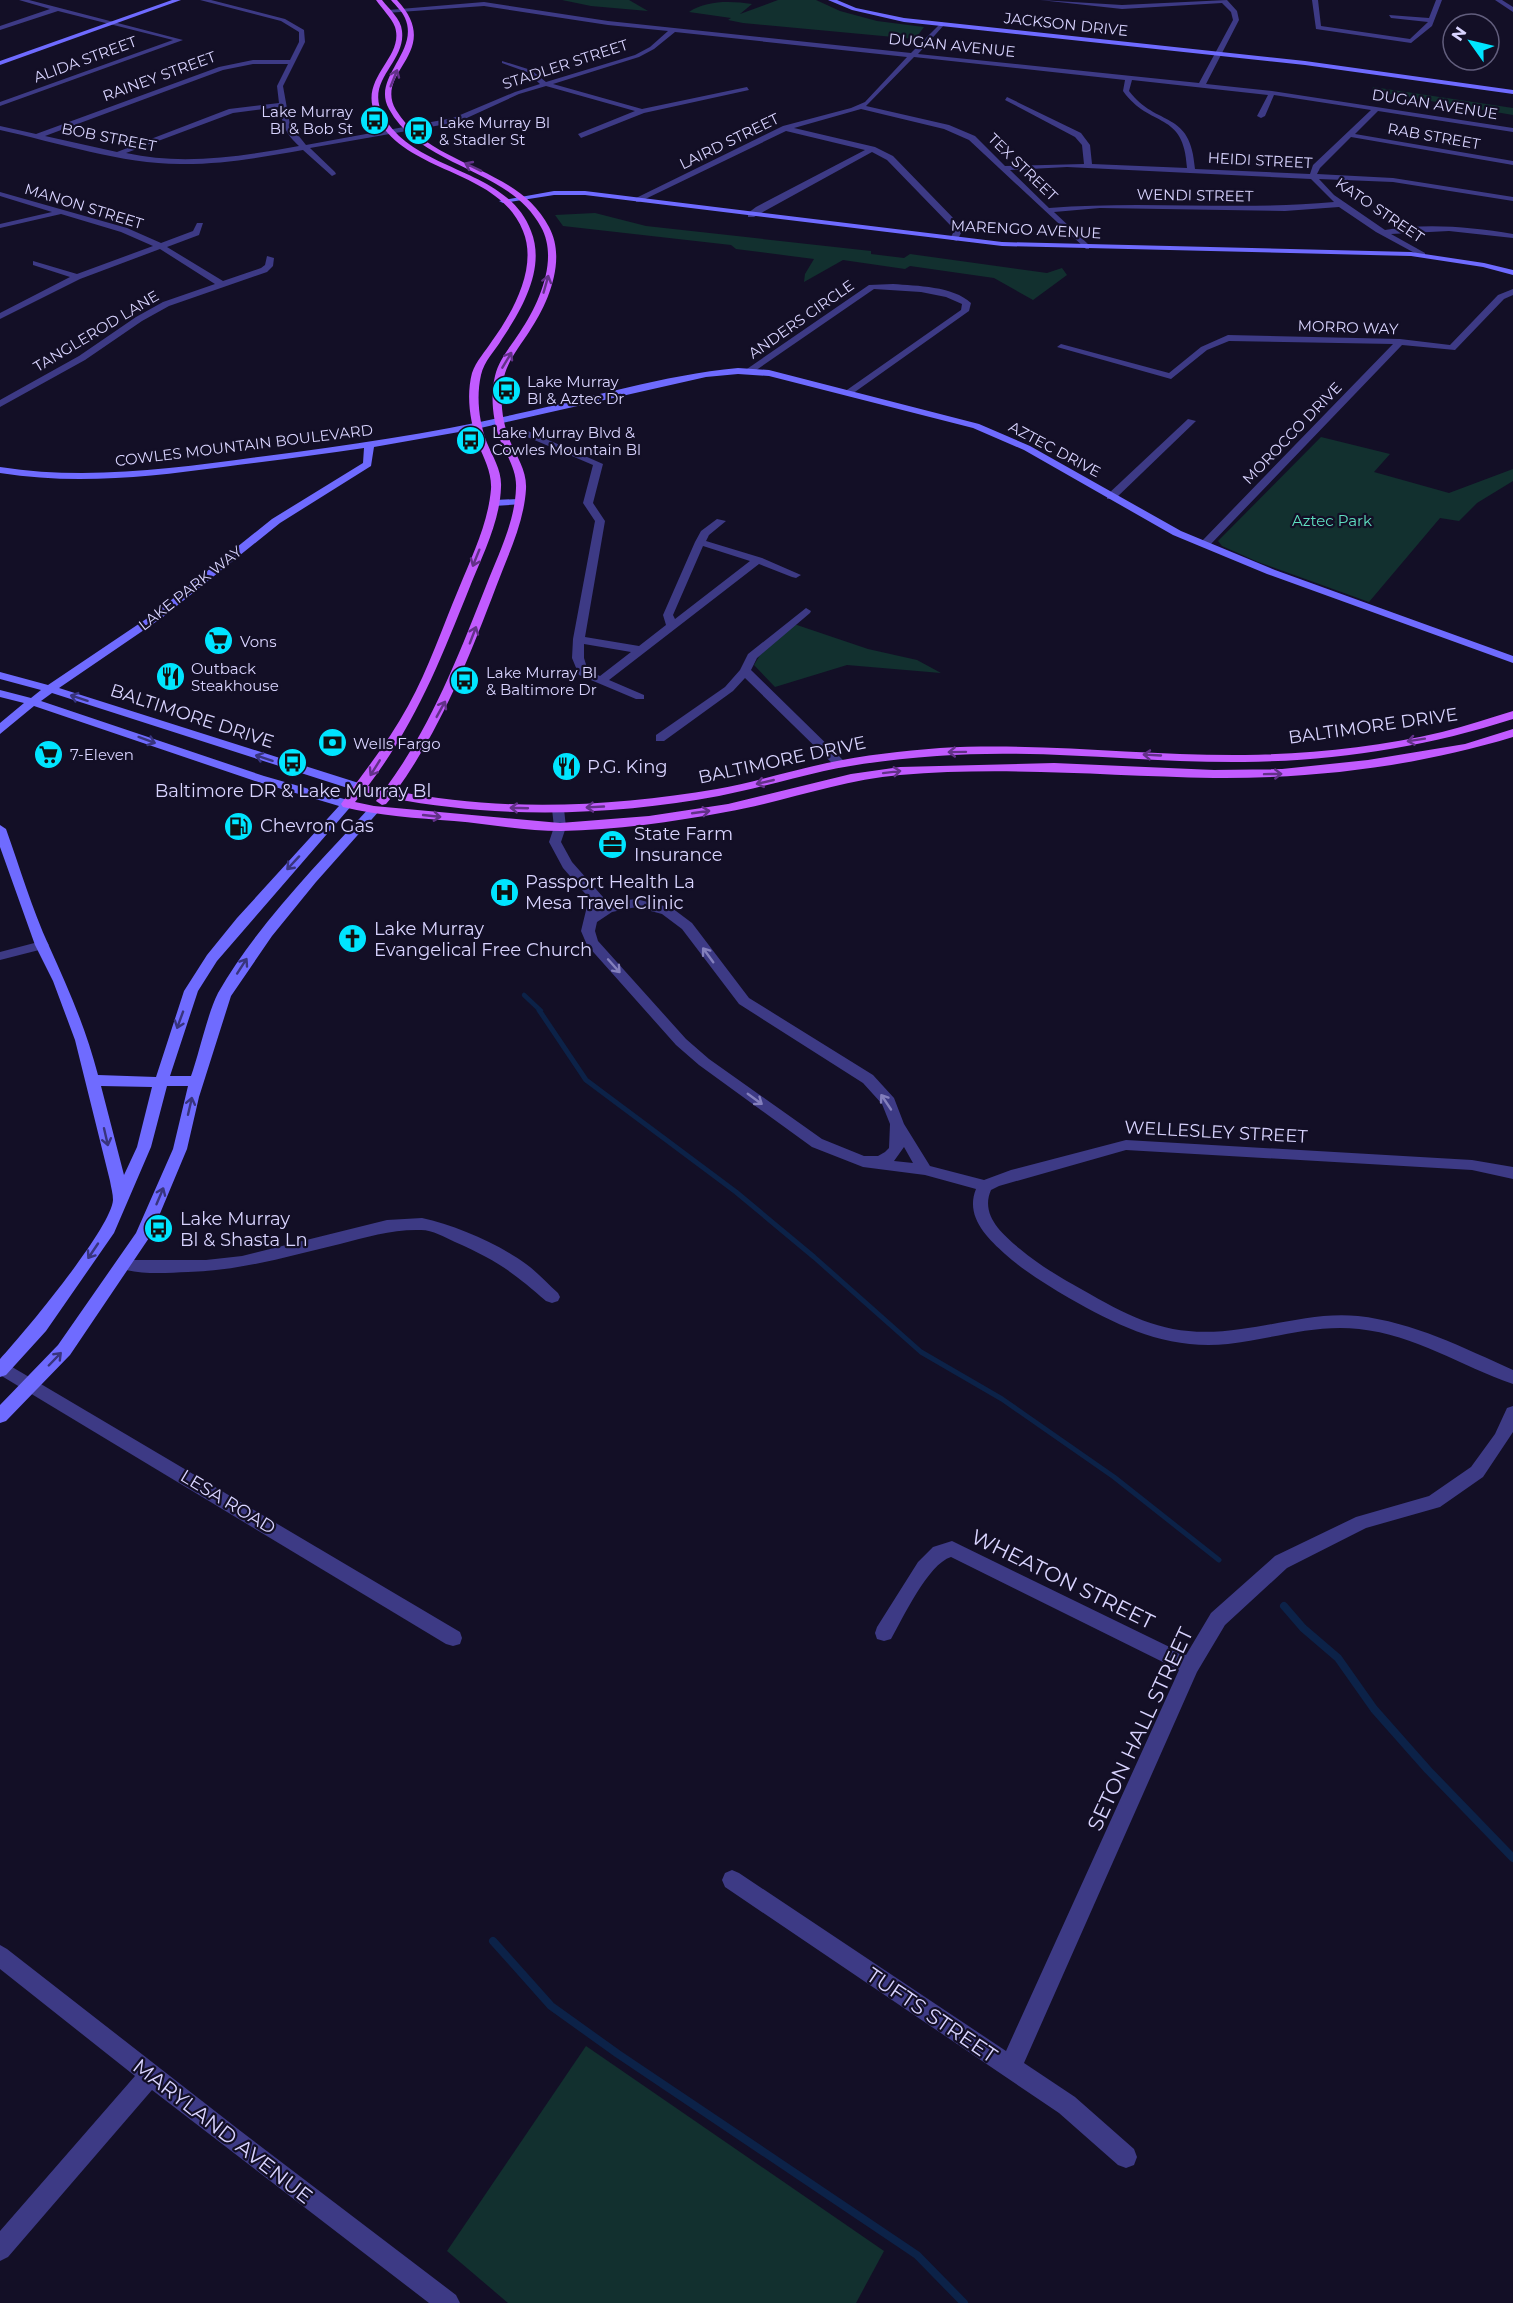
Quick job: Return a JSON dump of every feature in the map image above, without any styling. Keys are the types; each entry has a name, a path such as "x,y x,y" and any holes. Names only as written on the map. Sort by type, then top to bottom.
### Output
{"main road":[{"path":"347,804 414,706 480,549 494,503 495,472 479,436 474,389 478,370 520,301 531,261 527,229 503,201 474,180 409,146 391,132 380,117 374,99 374,89 395,49 399,31 379,0"},
{"path":"374,810 398,780 443,705 506,548 519,502 521,486 519,469 496,421 497,387 501,371 541,302 550,269 551,244 546,227 522,198 489,175 423,141 409,129 392,108 389,96 390,82 412,41 411,26 403,10 394,0"},
{"path":"528,236 548,235"},
{"name":"BALTIMORE DRIVE","path":"360,788 387,794 496,807 558,809 643,804 717,793 840,764 942,752 1035,750 1211,758 1290,757 1354,750 1473,729 1513,716"},
{"path":"1473,729 1487,741"},
{"name":"BALTIMORE DRIVE","path":"347,804 374,810 560,827 649,820 728,808 851,778 900,771 1054,767 1214,774 1282,774 1368,764 1467,747 1513,733"}],"street":[{"path":"22,0 113,23"},
{"path":"0,63 178,0"},
{"path":"203,0 283,20 302,31 303,37 280,86 286,125 303,147 332,174"},
{"name":"JACKSON DRIVE","path":"831,0 882,16 1300,63 1513,94"},
{"path":"1043,0 1107,6 1224,0 1234,10 1236,20 1201,86"},
{"path":"1140,0 1146,5"},
{"path":"1315,0 1318,28 1411,40 1432,20 1439,0"},
{"path":"1498,0 1513,10"},
{"name":"DUGAN AVENUE","path":"388,12 484,4 599,22 1272,93 1513,130"},
{"path":"0,28 57,9"},
{"path":"1391,16 1432,20"},
{"name":"ALIDA STREET","path":"0,104 180,40 113,23"},
{"name":"LAIRD STREET","path":"639,200 786,128 867,103 942,24"},
{"name":"STADLER STREET","path":"391,132 455,120 517,93 637,56 652,48 673,30"},
{"name":"RAINEY STREET","path":"37,136 226,66 260,61 293,62"},
{"path":"504,62 529,71 545,84 642,111"},
{"path":"1129,78 1126,92 1130,99 1166,119 1188,141 1191,170"},
{"path":"581,136 642,111 747,89"},
{"path":"1261,116 1272,93"},
{"path":"1007,99 1078,135 1086,145 1088,165"},
{"path":"116,155 232,111 283,105"},
{"name":"TEX STREET","path":"861,106 963,133 1005,168 1086,247"},
{"name":"KATO STREET","path":"1376,109 1316,167 1313,176 1317,183 1342,204 1422,255"},
{"name":"BOB STREET","path":"0,128 116,155 154,161 212,161 263,156 391,132"},
{"path":"786,128 872,149 890,158 956,226 958,231 954,239"},
{"name":"RAB STREET","path":"1350,135 1513,163"},
{"path":"751,215 872,149"},
{"name":"HEIDI STREET","path":"1005,168 1088,165 1416,182 1513,199"},
{"name":"MARENGO AVENUE","path":"503,201 578,192 1002,244 1422,255 1484,265 1513,273"},
{"name":"MANON STREET","path":"0,195 124,230 162,246 221,284"},
{"name":"WENDI STREET","path":"1048,210 1100,206 1285,209 1342,204"},
{"path":"0,226 60,212"},
{"path":"0,316 77,277 196,233 200,225"},
{"path":"1384,232 1439,226 1513,236"},
{"name":"TANGLEROD LANE","path":"0,404 81,358 147,314 183,297 264,270 269,266 270,258"},
{"path":"36,263 77,277"},
{"name":"ANDERS CIRCLE","path":"749,371 872,287 887,285 957,297 967,303 965,311 849,392"},
{"name":"MORRO WAY","path":"1061,347 1171,376 1212,342 1228,338 1400,342 1452,348 1501,297 1513,292"},
{"name":"MOROCCO DRIVE","path":"1205,544 1400,342"},
{"name":"AZTEC DRIVE","path":"496,421 706,374 749,371 788,376 976,426 1006,438 1177,533 1271,572 1513,660"},
{"name":"COWLES MOUNTAIN BOULEVARD","path":"0,470 26,475 104,478 369,445 496,421"},
{"path":"1111,497 1191,421"},
{"path":"528,434 598,464 588,503 600,521 579,639 578,658 582,673 640,697"},
{"name":"LAKE PARK WAY","path":"0,730 32,702 159,615 276,521 368,464 369,445"},
{"path":"494,503 519,502"},
{"path":"672,626 668,615 700,542 705,533 721,521"},
{"path":"700,542 758,560 795,575"},
{"path":"601,681 758,560"},
{"path":"660,738 729,689 745,671 752,656 806,610"},
{"path":"579,639 619,648 642,650"},
{"path":"745,671 840,764"},
{"name":"BALTIMORE DRIVE","path":"0,675 360,788"},
{"name":"BALTIMORE DRIVE","path":"0,693 347,804"},
{"path":"1,1369 30,1340 108,1229 144,1147 161,1081 191,992 212,958 275,882 347,804"},
{"path":"558,809 560,827 555,842 562,860 596,897"},
{"path":"0,1416 64,1350 85,1323 143,1235 180,1149 197,1081 224,995 246,960 311,879 374,810"},
{"path":"0,829 42,945 68,1000 93,1080 120,1199"},
{"path":"596,897 604,896 667,911 687,926 744,1001 867,1079 889,1102 897,1124 925,1170"},
{"path":"596,897 588,931 592,942 681,1042 704,1062 817,1143 842,1155 868,1163 925,1170 985,1186 979,1203 982,1214 995,1235 1012,1253 1128,1323 1175,1337 1202,1340 1240,1336 1315,1321 1359,1322 1422,1337 1513,1377"},
{"path":"590,920 607,909 636,903"},
{"path":"0,956 42,945"},
{"path":"93,1080 197,1081"},
{"path":"868,1163 880,1161 894,1153 897,1124"},
{"name":"WELLESLEY STREET","path":"985,1186 1003,1176 1055,1166 1104,1148 1126,1145 1473,1165 1513,1173"},
{"path":"124,1264 173,1267 242,1262 387,1226 422,1224 437,1227 501,1256 521,1269 552,1297"},
{"name":"LESA ROAD","path":"1,1369 31,1384 453,1638"},
{"name":"SETON HALL STREET","path":"1010,2068 1190,1666 1218,1619 1281,1562 1362,1522 1434,1502 1477,1473 1502,1438 1513,1413"},
{"name":"WHEATON STREET","path":"884,1633 924,1568 939,1553 952,1549 1190,1666"},
{"name":"TUFTS STREET","path":"732,1880 1067,2105 1126,2157"},
{"name":"MARYLAND AVENUE","path":"0,1956 150,2075 448,2303"},
{"path":"0,2249 150,2075"}],"green space":[{"path":"562,0 629,0 648,11 591,6"},
{"path":"778,0 816,0 840,11 877,21 924,27 915,39 743,23 728,20 731,18 689,12 703,5 719,2 752,4 740,14"},
{"path":"1373,87 1513,108 1513,115 1372,91"},
{"path":"595,213 646,226 871,251 871,254 904,258 910,254 1047,273 1062,268 1067,275 1033,300 994,278 910,266 905,269 843,260 804,282 805,274 814,259 736,249 731,245 563,226 555,215"},
{"name":"Aztec Park","path":"1321,437 1390,454 1374,472 1449,493 1513,469 1513,481 1477,503 1459,521 1440,518 1369,602 1258,562 1222,546 1218,541"},
{"path":"794,624 868,649 917,660 941,673 847,665 775,687 754,665 760,655"},
{"path":"586,2046 884,2251 856,2303 508,2303 447,2251"}],"waterway":[{"path":"524,995 541,1011"},
{"path":"539,1010 586,1080 736,1192 814,1257 921,1352 1002,1399 1114,1477 1219,1560"},
{"path":"1284,1606 1303,1628 1338,1658 1374,1709 1428,1770 1513,1858"},
{"path":"493,1941 551,2006 618,2054 917,2255 964,2303"}],"place":[{"name":"Lake Murray Bl & Bob St","path":"374,120"},
{"name":"Lake Murray Bl & Stadler St","path":"418,131"},
{"name":"Lake Murray Bl & Aztec Dr","path":"506,390"},
{"name":"Lake Murray Blvd & Cowles Mountain Bl","path":"471,441"},
{"name":"Vons","path":"219,641"},
{"name":"Outback Steakhouse","path":"170,677"},
{"name":"Lake Murray Bl & Baltimore Dr","path":"465,681"},
{"name":"Wells Fargo","path":"332,743"},
{"name":"7-Eleven","path":"49,754"},
{"name":"Baltimore DR & Lake Murray Bl","path":"293,762"},
{"name":"P.G. King","path":"566,767"},
{"name":"Chevron Gas","path":"239,826"},
{"name":"State Farm Insurance","path":"613,844"},
{"name":"Passport Health La Mesa Travel Clinic","path":"504,892"},
{"name":"Lake Murray Evangelical Free Church","path":"353,939"},
{"name":"Lake Murray Bl & Shasta Ln","path":"159,1229"}]}
